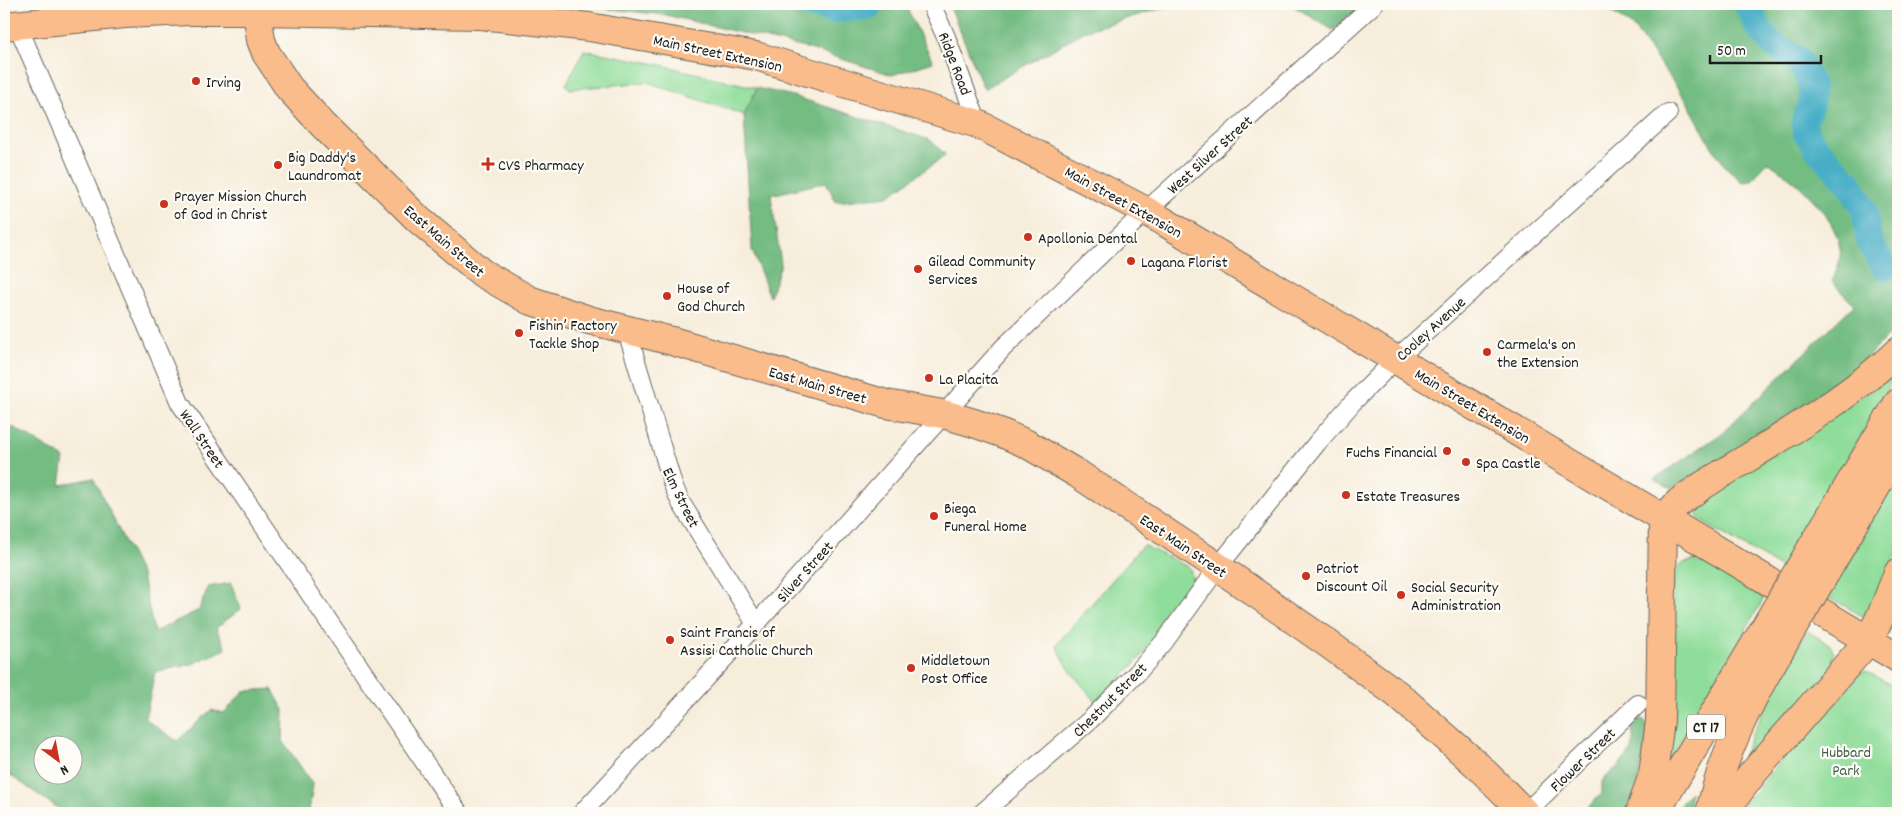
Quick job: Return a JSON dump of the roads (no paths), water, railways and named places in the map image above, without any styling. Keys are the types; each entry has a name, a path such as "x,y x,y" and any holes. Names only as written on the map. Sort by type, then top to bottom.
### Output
{"main road":[{"name":"Main Street Extension","path":"256,7 480,14 589,27 756,56 978,124 1146,211 1898,658"},
{"path":"10,25 125,14 256,7"},
{"name":"East Main Street","path":"256,7 261,40 266,54 289,88 372,174 482,274 529,300 626,330 672,341 886,404 943,414 1002,432 1053,458 1218,567 1397,694 1476,764 1525,813"},
{"path":"1640,813 1653,774 1660,721 1663,518 1699,488 1832,403 1881,367 1898,351"},
{"name":"CT 17","path":"1655,813 1768,647 1823,554 1898,403"},
{"name":"CT 17","path":"1823,554 1898,450"},
{"path":"1723,813 1753,773 1869,640 1884,612 1898,573"},
{"name":"CT 17","path":"1710,813 1714,792 1730,745 1752,698 1768,647"}],"street":[{"name":"Ridge Road","path":"931,4 946,37 978,124"},
{"name":"West Silver Street","path":"943,414 1009,342 1146,211 1374,4"},
{"name":"Wall Street","path":"10,25 180,403 459,813"},
{"name":"Cooley Avenue","path":"1218,567 1317,443 1353,402 1396,359 1668,113"},
{"name":"Elm Street","path":"626,330 673,485 682,503 756,624"},
{"name":"Silver Street","path":"582,813 756,624 943,414"},
{"name":"Chestnut Street","path":"983,813 1090,720 1137,673 1188,610 1218,567"},
{"name":"Flower Street","path":"1525,813 1638,704"}],"waterway":[{"path":"806,4 830,10 869,7"},
{"path":"1747,4 1757,26 1773,45 1799,60 1812,86 1811,104 1804,121 1806,133 1817,149 1850,184 1865,212 1869,242 1885,267"}],"place":[{"name":"Irving","path":"196,81"},
{"name":"CVS Pharmacy","path":"488,164"},
{"name":"Big Daddy's Laundromat","path":"278,165"},
{"name":"Prayer Mission Church of God in Christ","path":"164,204"},
{"name":"Apollonia Dental","path":"1028,237"},
{"name":"Lagana Florist","path":"1131,261"},
{"name":"Gilead Community Services","path":"918,269"},
{"name":"House of God Church","path":"667,296"},
{"name":"Fishin’ Factory Tackle Shop","path":"519,333"},
{"name":"Carmela's on the Extension","path":"1487,352"},
{"name":"La Placita","path":"929,378"},
{"name":"Fuchs Financial","path":"1447,451"},
{"name":"Spa Castle","path":"1466,462"},
{"name":"Estate Treasures","path":"1346,495"},
{"name":"Biega Funeral Home","path":"934,516"},
{"name":"Patriot Discount Oil","path":"1306,576"},
{"name":"Social Security Administration","path":"1401,595"},
{"name":"Saint Francis of Assisi Catholic Church","path":"670,640"},
{"name":"Middletown Post Office","path":"911,668"}],"park label":[{"name":"Hubbard Park","path":"1846,760"}]}
